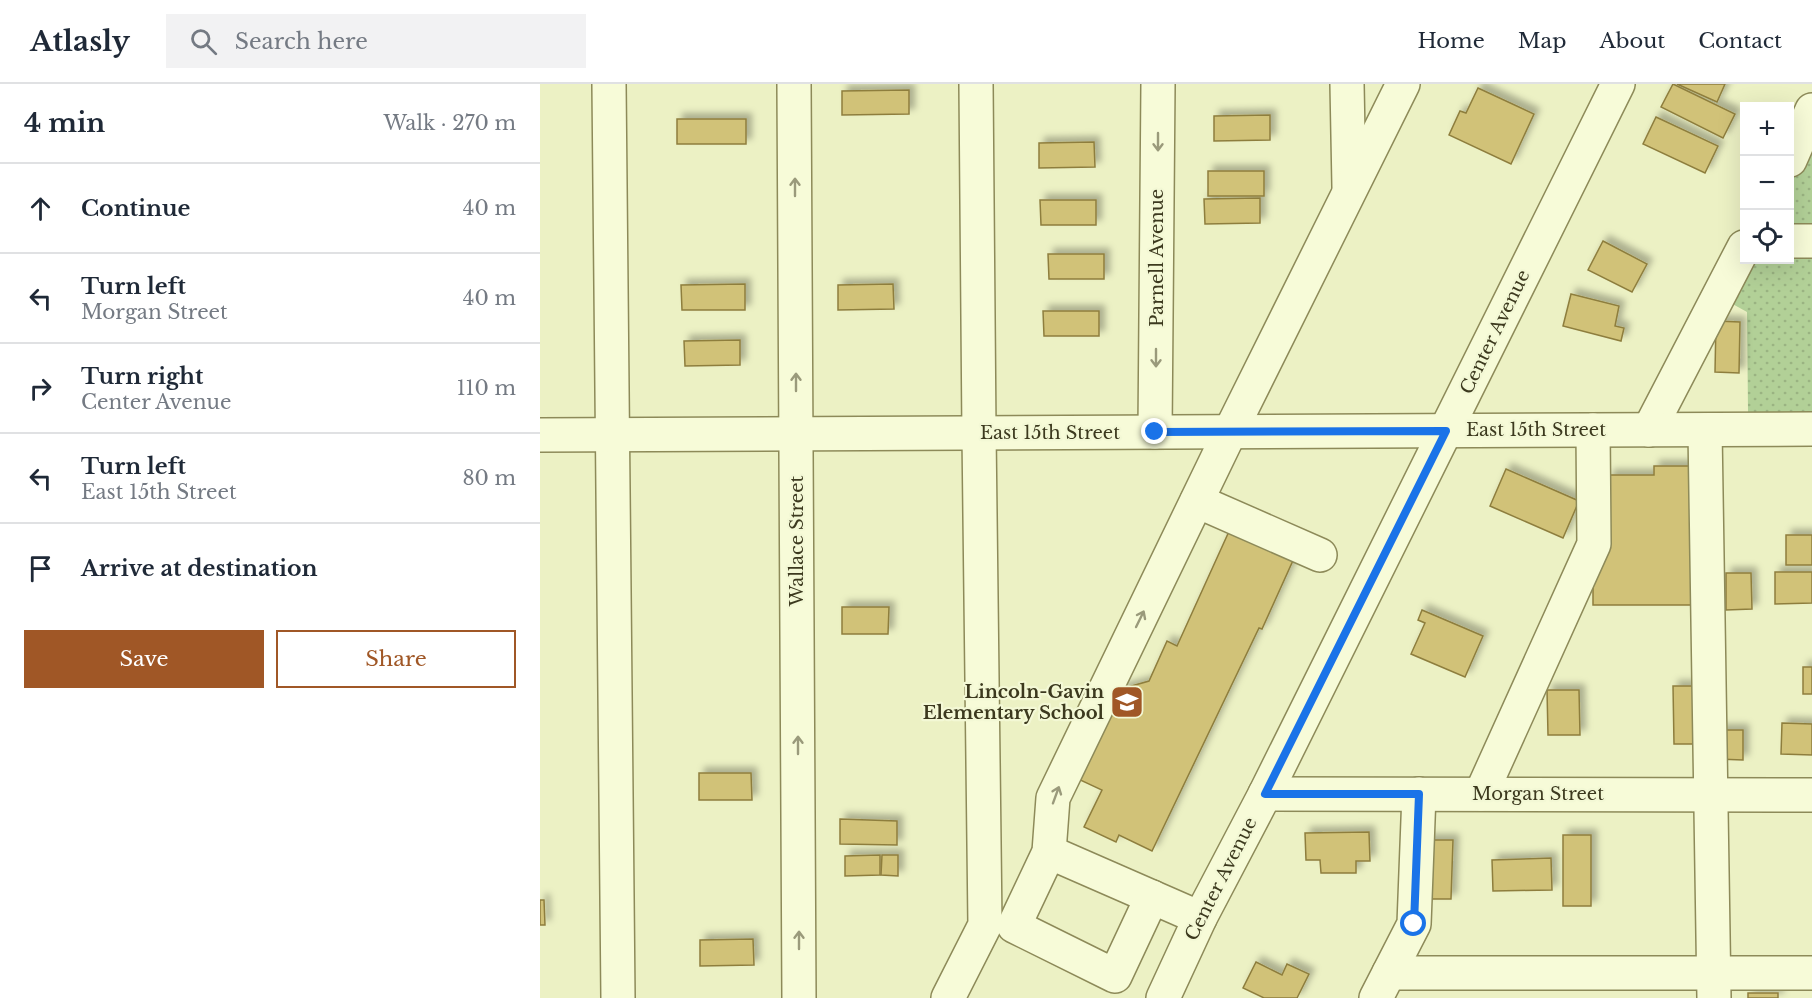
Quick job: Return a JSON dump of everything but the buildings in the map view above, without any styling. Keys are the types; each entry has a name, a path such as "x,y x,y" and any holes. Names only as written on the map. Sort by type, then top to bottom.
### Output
{"street":[{"path":"609,84 618,998"},
{"name":"Wallace Street","path":"794,84 799,998"},
{"path":"948,998 985,925 976,84"},
{"name":"Parnell Avenue","path":"1155,432 1158,84"},
{"path":"1347,84 1349,193"},
{"path":"1152,897 1115,976 1014,927 1049,852 1053,798 1230,432 1403,84"},
{"name":"Center Avenue","path":"1163,998 1200,918 1265,794 1618,84"},
{"path":"1792,156 1812,110"},
{"path":"1794,241 1812,241"},
{"path":"1649,430 1740,255"},
{"name":"East 15th Street","path":"540,435 1812,429"},
{"path":"1481,794 1594,544 1593,430"},
{"path":"1705,430 1714,986"},
{"path":"1197,501 1320,555"},
{"name":"Morgan Street","path":"1265,794 1812,795"},
{"path":"1419,794 1414,924 1383,985 1714,986 1812,974"},
{"path":"1049,852 1200,918"}],"green space":[{"path":"1812,130 1812,232 1794,232 1794,172"},
{"path":"1794,247 1812,248 1812,412 1748,412 1747,312 1729,302 1746,264 1794,264"}],"place":[{"name":"Lincoln-Gavin Elementary School","path":"1127,702"}],"route":[{"path":"1155,432 1446,431 1265,794 1419,794 1414,924"}]}
